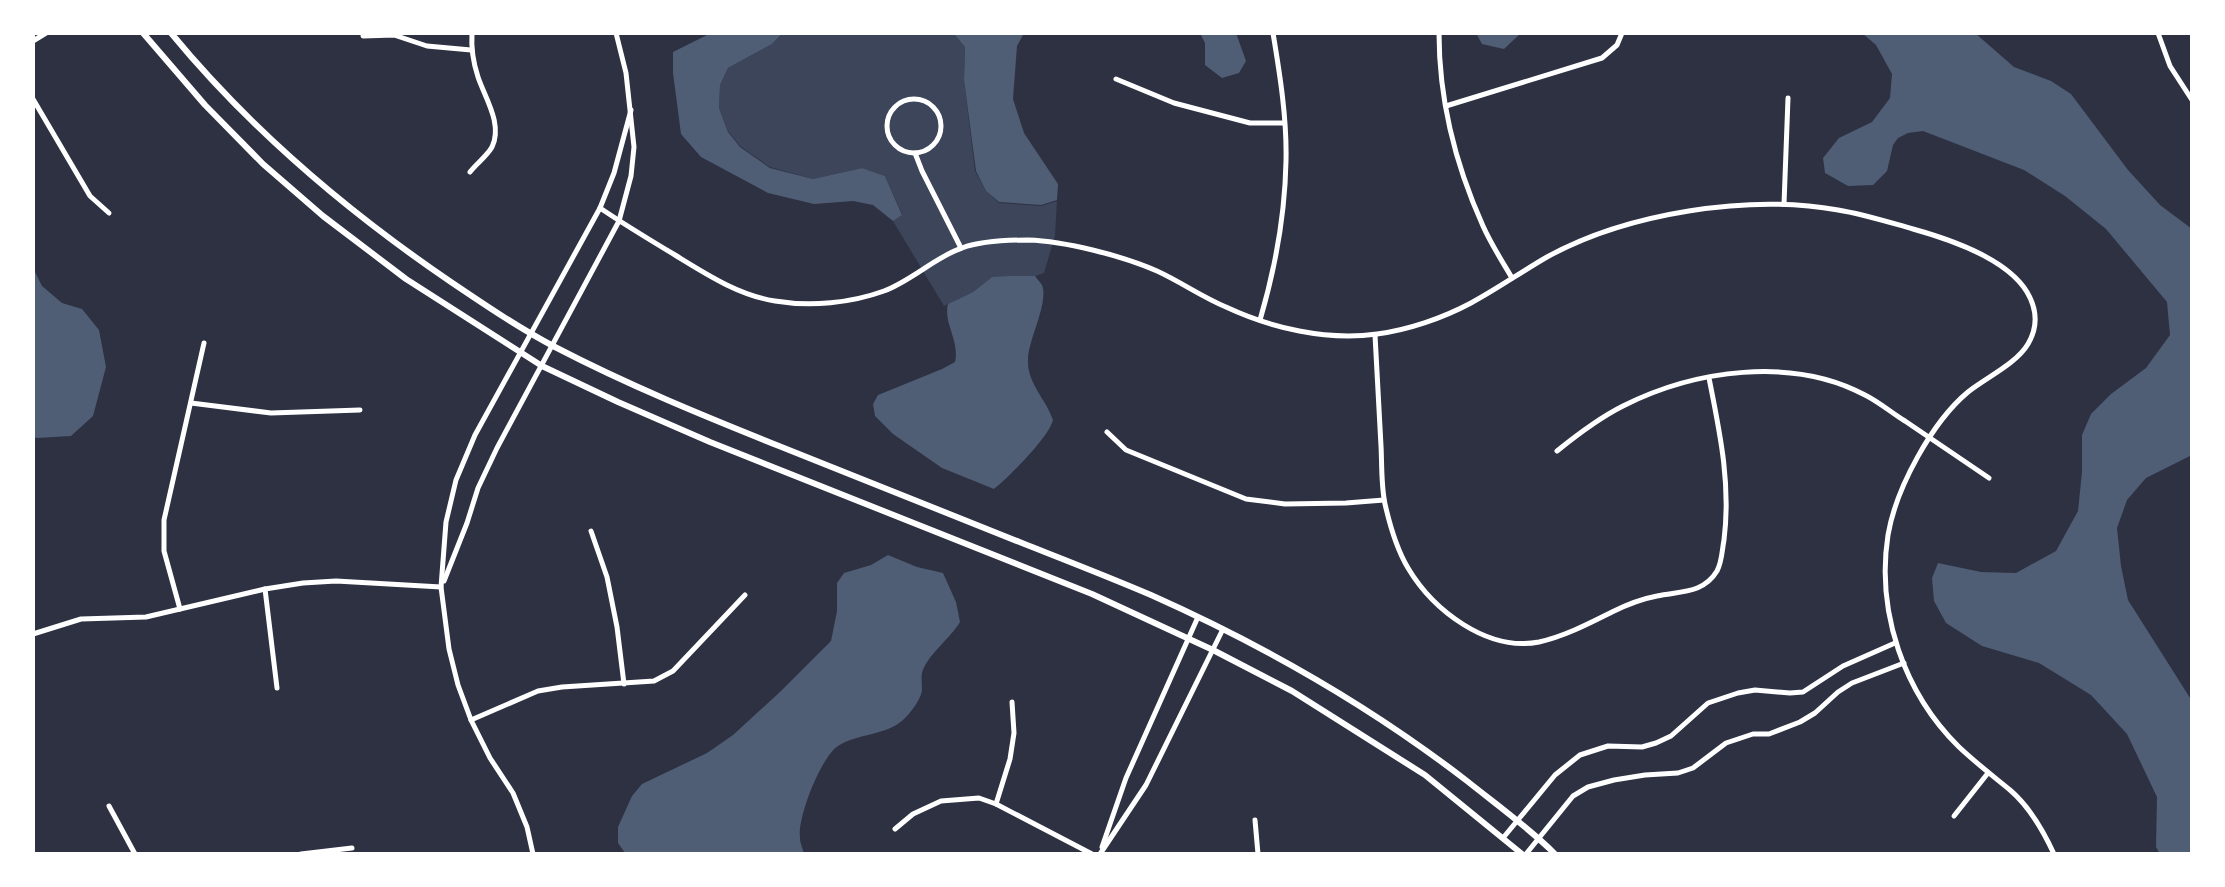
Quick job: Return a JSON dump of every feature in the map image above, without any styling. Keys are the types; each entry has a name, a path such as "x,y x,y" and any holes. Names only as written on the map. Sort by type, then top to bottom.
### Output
{"street":[{"path":"33,41 46,33"},
{"path":"144,33 215,115 263,164 323,216 406,279 542,366 710,442 1067,584 1189,638 1292,691 1425,775 1524,854 1573,796 1588,787 1645,775 1678,773 1693,768 1726,743 1753,734 1769,734 1800,722 1845,688 1904,663"},
{"path":"171,33 223,91 277,145 338,199 423,263 530,333 627,382 720,422 1149,594 1223,629 1305,673 1438,758 1538,837 1555,854"},
{"path":"470,172 492,146 495,127 471,50 472,33"},
{"path":"441,587 478,488 497,448 619,221 634,147 631,110 617,35 628,33"},
{"path":"1261,320 1272,278 1286,162 1282,86 1273,33"},
{"path":"1440,33 1439,56 1446,106 1465,182 1484,228 1512,278"},
{"path":"1446,106 1602,58 1617,45 1622,33"},
{"path":"2158,33 2170,66 2192,100"},
{"path":"363,36 394,35 427,46 471,50"},
{"path":"1116,79 1174,103 1237,120 1284,124"},
{"path":"1784,204 1788,98"},
{"path":"33,99 90,196 109,213"},
{"path":"911,100 929,105 941,124 941,131 935,143 925,151 915,153 894,144 887,128 893,109 911,100"},
{"path":"533,854 527,827 513,793 489,758 458,685 449,649 441,587 446,522 456,480 475,435 600,208 614,173 631,110"},
{"path":"915,153 928,185 961,248"},
{"path":"600,208 739,292 774,301 811,303 853,300 889,289 961,248 1030,240 1114,256 1156,270 1228,309 1299,332 1335,335 1375,335 1416,326 1468,305 1564,249 1607,232 1666,214 1723,207 1784,204 1835,209 1940,236 1993,261 2018,279 2031,298 2036,316 2035,329 2017,358 1961,398 1930,438 1896,501 1888,538 1886,575 1895,643 1913,685 1932,717 1956,744 2013,792 2029,810 2053,854"},
{"path":"1375,335 1384,500 1393,536 1408,568 1428,595 1451,616 1479,633 1510,642 1536,642 1568,634 1625,605 1656,596 1693,591 1708,583 1718,569 1722,555 1727,495 1724,453 1709,378"},
{"path":"180,609 164,551 164,520 204,343"},
{"path":"1558,451 1582,430 1623,406 1664,389 1749,372 1790,373 1835,383 1865,395 1989,478"},
{"path":"191,403 271,412 360,410"},
{"path":"1107,432 1126,450 1245,499 1285,504 1384,500"},
{"path":"591,531 607,578 617,627 624,684"},
{"path":"33,634 81,620 146,617 265,589 303,583 336,581 441,587"},
{"path":"265,589 277,688"},
{"path":"471,720 538,691 654,681 673,671 745,595"},
{"path":"1100,854 1126,778 1198,617"},
{"path":"1100,854 1146,785 1223,629"},
{"path":"1503,838 1555,775 1580,755 1608,746 1642,747 1656,743 1671,736 1708,703 1738,693 1755,690 1790,694 1803,692 1843,666 1895,643"},
{"path":"996,804 1010,759 1014,733 1012,702"},
{"path":"1954,816 1988,773"},
{"path":"895,830 913,814 941,800 979,798 996,804 1092,854"},
{"path":"108,806 135,854"},
{"path":"1255,820 1258,854"},
{"path":"301,854 352,848"}],"shaded area":[{"path":"711,33 783,33 772,44 728,68 720,85 719,108 728,132 740,147 770,168 813,179 862,168 885,176 902,215 893,221 873,205 853,201 814,204 768,193 701,157 681,134 673,52"},
{"path":"784,33 954,34 965,47 964,80 975,171 986,191 999,203 1041,206 1057,201 1055,236 1044,273 1036,276 992,277 973,292 944,306 893,221 902,214 885,176 862,168 813,179 770,167 740,146 728,131 719,108 720,85 728,68 772,44"},
{"path":"950,33 1024,33 1017,46 1013,99 1024,133 1058,184 1057,200 1041,205 999,202 986,191 976,171 964,80 965,47"},
{"path":"1200,33 1236,33 1246,61 1239,73 1222,78 1205,65 1205,43"},
{"path":"1476,33 1521,33 1504,49 1482,44"},
{"path":"1862,33 1975,33 2014,67 2051,81 2071,94 2128,170 2160,205 2192,229 2192,455 2146,478 2127,500 2117,528 2128,600 2192,701 2192,854 2160,854 2156,847 2157,797 2127,734 2091,695 2039,663 1982,646 1946,623 1934,601 1932,578 1938,563 1981,572 2016,573 2056,551 2078,511 2082,435 2091,414 2111,394 2146,368 2170,335 2167,302 2106,229 2065,196 2024,170 1923,131 1908,133 1898,138 1893,145 1887,171 1873,185 1848,186 1825,173 1823,158 1839,138 1872,122 1890,98 1892,74 1876,45"},
{"path":"33,268 42,286 62,303 82,309 99,330 106,367 93,416 71,436 33,437"},
{"path":"1035,276 1042,285 1043,302 1029,352 1028,368 1053,420 1037,446 994,489 942,468 893,434 875,416 873,404 878,395 955,362 948,304 973,292 992,277"},
{"path":"888,555 917,567 943,573 956,602 960,622 925,666 920,697 906,717 888,729 838,746 824,762 802,817 800,838 804,854 625,853 618,843 618,827 632,796 642,784 707,753 733,735 781,691 831,641 837,611 837,583 844,573 871,565"}]}
